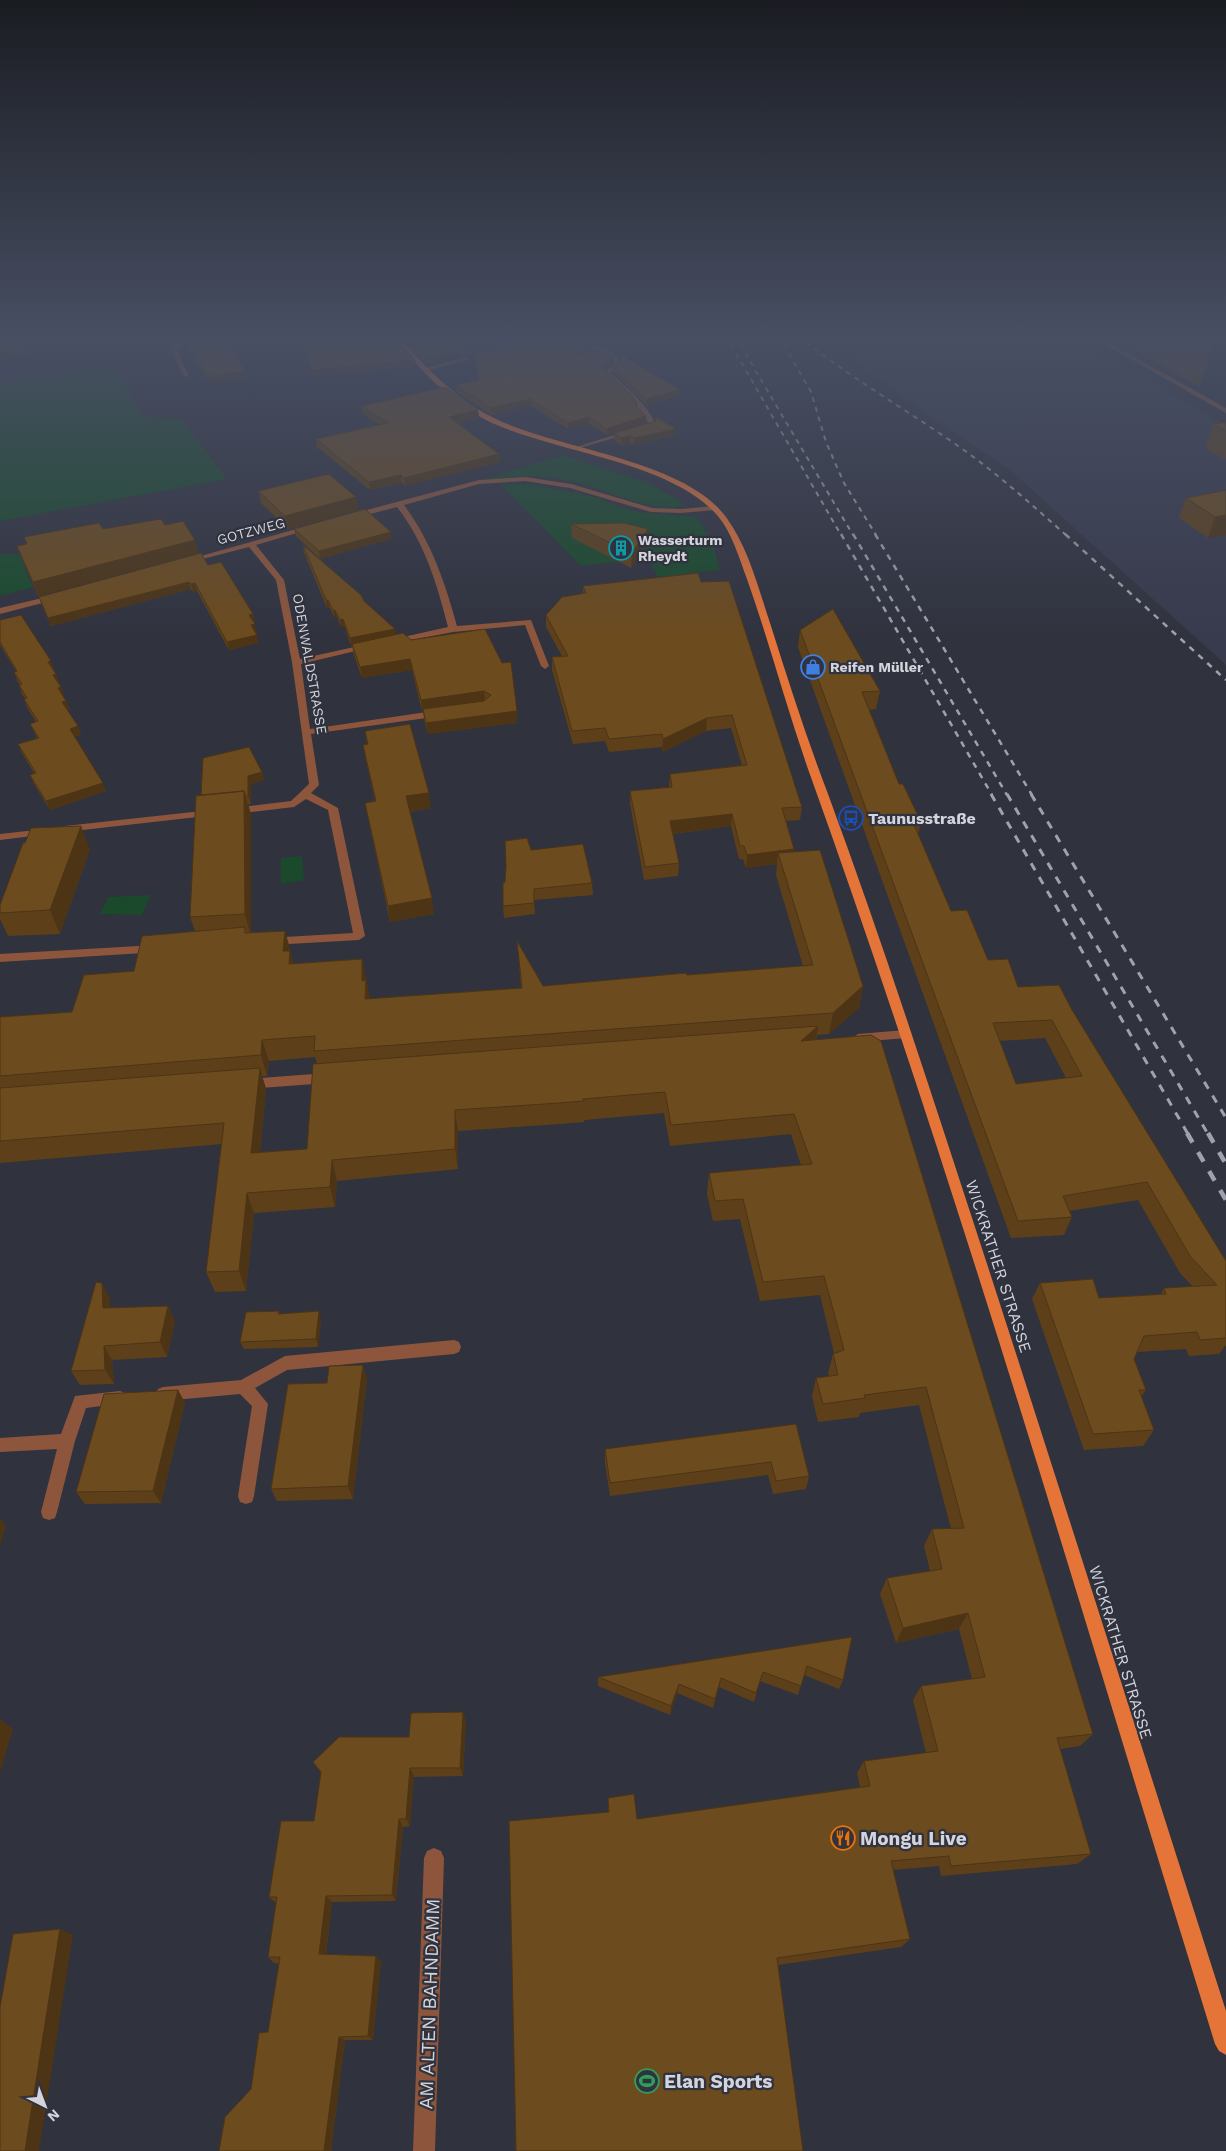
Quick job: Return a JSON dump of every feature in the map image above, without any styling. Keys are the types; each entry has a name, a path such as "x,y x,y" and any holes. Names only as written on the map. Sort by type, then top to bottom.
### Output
{"main road":[{"name":"WICKRATHER STRASSE","path":"535,436 661,476 693,492 715,508 727,523 747,570 804,745 906,1034 1038,1444 1226,2044"}],"street":[{"path":"575,449 616,436"},
{"path":"343,519 480,482 524,479 595,492 651,510 681,512 715,508"},
{"path":"398,504 407,514 426,547 442,581 453,629"},
{"name":"GOTZWEG","path":"174,565 316,527"},
{"name":"ODENWALDSTRASSE","path":"251,544 268,562 280,580 296,662 314,785 304,794"},
{"path":"0,611 68,593"},
{"path":"386,644 453,629 528,622 545,666"},
{"path":"296,662 376,646"},
{"path":"307,732 448,712"},
{"path":"0,837 294,804 304,794 333,808 359,936 262,942"},
{"path":"0,958 166,948"},
{"path":"846,1039 906,1034"},
{"path":"239,1085 338,1077"},
{"path":"49,1512 80,1401 243,1387 285,1363 454,1348"},
{"path":"243,1387 260,1404 246,1496"},
{"path":"0,1445 67,1442"},
{"name":"AM ALTEN BAHNDAMM","path":"424,2151 434,1858"}],"shaded area":[{"path":"959,436 1226,436 1226,665 1009,469"}],"green space":[{"path":"0,436 194,436 227,479 0,521"},
{"path":"563,455 649,483 685,504 676,507 652,506 593,487 553,478 528,476 486,479"},
{"path":"529,484 596,497 618,507 646,513 697,517 712,541 720,570 658,577 649,558 581,566 501,485"},
{"path":"0,554 19,554 33,587 0,596"},
{"path":"302,856 304,880 281,884 281,858"},
{"path":"151,895 142,915 100,914 108,897"}],"building":[{"path":"328,436 475,436 499,454 404,478 401,475 369,482 316,439"},
{"path":"329,474 356,497 285,516 258,491"},
{"path":"1226,490 1226,515 1215,517 1186,498"},
{"path":"365,509 391,532 319,551 294,529"},
{"path":"161,519 165,525 183,521 195,540 33,582 17,546 27,544 24,537 99,523 103,529"},
{"path":"624,523 648,529 632,553 571,524"},
{"path":"303,545 361,595 364,601 395,629 350,638 343,619 340,620 328,600 326,600"},
{"path":"201,553 208,565 221,562 253,614 249,615 255,624 251,625 257,635 227,642 195,583 191,584 189,582 48,618 39,597"},
{"path":"698,573 701,582 729,581 802,807 782,808 794,849 747,855 744,846 740,846 732,814 670,821 679,863 645,867 630,791 672,787 670,774 747,765 732,715 707,718 663,739 662,734 609,739 605,728 572,731 552,657 568,656 546,615 562,597 586,593 583,586"},
{"path":"833,609 880,691 862,692 899,784 903,784 921,822 913,822 951,911 967,910 988,960 1008,959 1018,987 1059,985 1072,1010 1226,1261 1226,1338 1200,1340 1197,1332 1144,1336 1134,1359 1146,1390 1139,1390 1154,1430 1093,1434 1040,1283 1093,1279 1099,1298 1166,1294 1164,1288 1217,1285 1190,1256 1147,1182 1063,1196 1072,1217 1018,1221 800,630","holes":["1052,1020 1082,1076 1016,1084 993,1023"]},
{"path":"21,615 51,661 48,662 56,674 53,675 61,687 58,688 66,701 62,702 78,726 70,729 103,783 46,801 30,775 36,773 18,744 39,738 30,724 38,721 24,699 27,698 19,685 22,684 14,672 17,671 0,642 0,620"},
{"path":"485,629 502,663 511,662 517,711 426,723 423,709 484,701 491,695 484,691 421,700 410,659 360,667 352,644 403,633 411,640"},
{"path":"410,724 429,793 406,796 432,898 388,906 365,803 376,801 363,745 368,744 365,731"},
{"path":"249,747 262,772 248,776 248,796 246,796 244,791 201,795 203,758"},
{"path":"244,791 245,914 190,917 196,796"},
{"path":"81,826 50,910 0,913 0,905 23,843 25,843 31,828"},
{"path":"527,838 531,850 583,844 592,883 534,889 534,903 503,906 503,883 505,882 506,866 505,841"},
{"path":"820,850 863,986 833,1013 314,1051 315,1036 262,1040 261,1055 0,1076 0,1017 72,1012 84,975 134,971 142,936 245,927 245,933 285,931 283,951 290,951 289,964 362,959 362,981 366,980 365,999 522,988 517,941 543,986 686,973 687,975 813,965 778,853"},
{"path":"818,1026 801,1041 871,1035 881,1041 1093,1734 1057,1738 1091,1854 951,1866 949,1856 891,1861 910,1939 777,1958 803,2151 516,2151 509,1821 609,1812 608,1798 634,1794 637,1819 870,1786 864,1761 938,1751 921,1686 985,1677 968,1613 903,1628 887,1578 942,1569 932,1529 964,1528 926,1387 864,1395 865,1398 823,1404 816,1378 838,1375 833,1354 844,1350 824,1276 763,1282 743,1199 715,1201 709,1173 812,1164 794,1114 671,1125 665,1092 583,1099 584,1101 455,1110 455,1149 332,1160 330,1187 247,1193 239,1271 206,1272 224,1123 0,1141 0,1088 260,1068 251,1153 307,1149 313,1064"},
{"path":"96,1282 102,1283 103,1308 168,1306 160,1342 104,1346 105,1370 71,1371"},
{"path":"279,1311 278,1314 319,1311 316,1339 240,1342 246,1312"},
{"path":"363,1365 348,1486 271,1489 288,1384 327,1383 329,1366"},
{"path":"178,1390 153,1491 76,1492 104,1394"},
{"path":"796,1424 809,1476 776,1481 771,1462 610,1483 605,1449"},
{"path":"852,1637 843,1680 807,1666 801,1686 763,1672 756,1693 721,1678 715,1699 679,1684 671,1706 598,1677"},
{"path":"463,1712 460,1768 410,1768 406,1819 399,1819 392,1895 326,1896 319,1954 376,1956 368,2036 339,2037 324,2151 219,2151 225,2117 251,2089 259,2033 268,2032 280,1957 268,1957 277,1897 269,1897 281,1821 314,1821 321,1772 313,1762 339,1737 409,1737 411,1713"},
{"path":"60,1929 25,2151 0,2151 0,2007 13,1934"}],"railway":[{"path":"784,436 841,535"},
{"path":"795,436 853,535"},
{"path":"824,436 844,483 876,535"},
{"path":"944,436 1015,490 1066,535"},
{"path":"841,534 992,795"},
{"path":"853,534 1007,795"},
{"path":"875,534 1032,795"},
{"path":"1065,534 1226,680"},
{"path":"991,794 1188,1134"},
{"path":"1007,794 1208,1134"},
{"path":"1031,794 1226,1118"},
{"path":"1187,1133 1226,1200"},
{"path":"1208,1133 1226,1164"}],"place":[{"name":"Wasserturm Rheydt","path":"621,548"},
{"name":"Reifen Müller","path":"813,667"},
{"name":"Taunusstraße","path":"851,818"},
{"name":"Mongu Live","path":"843,1838"},
{"name":"Elan Sports","path":"647,2081"}]}
